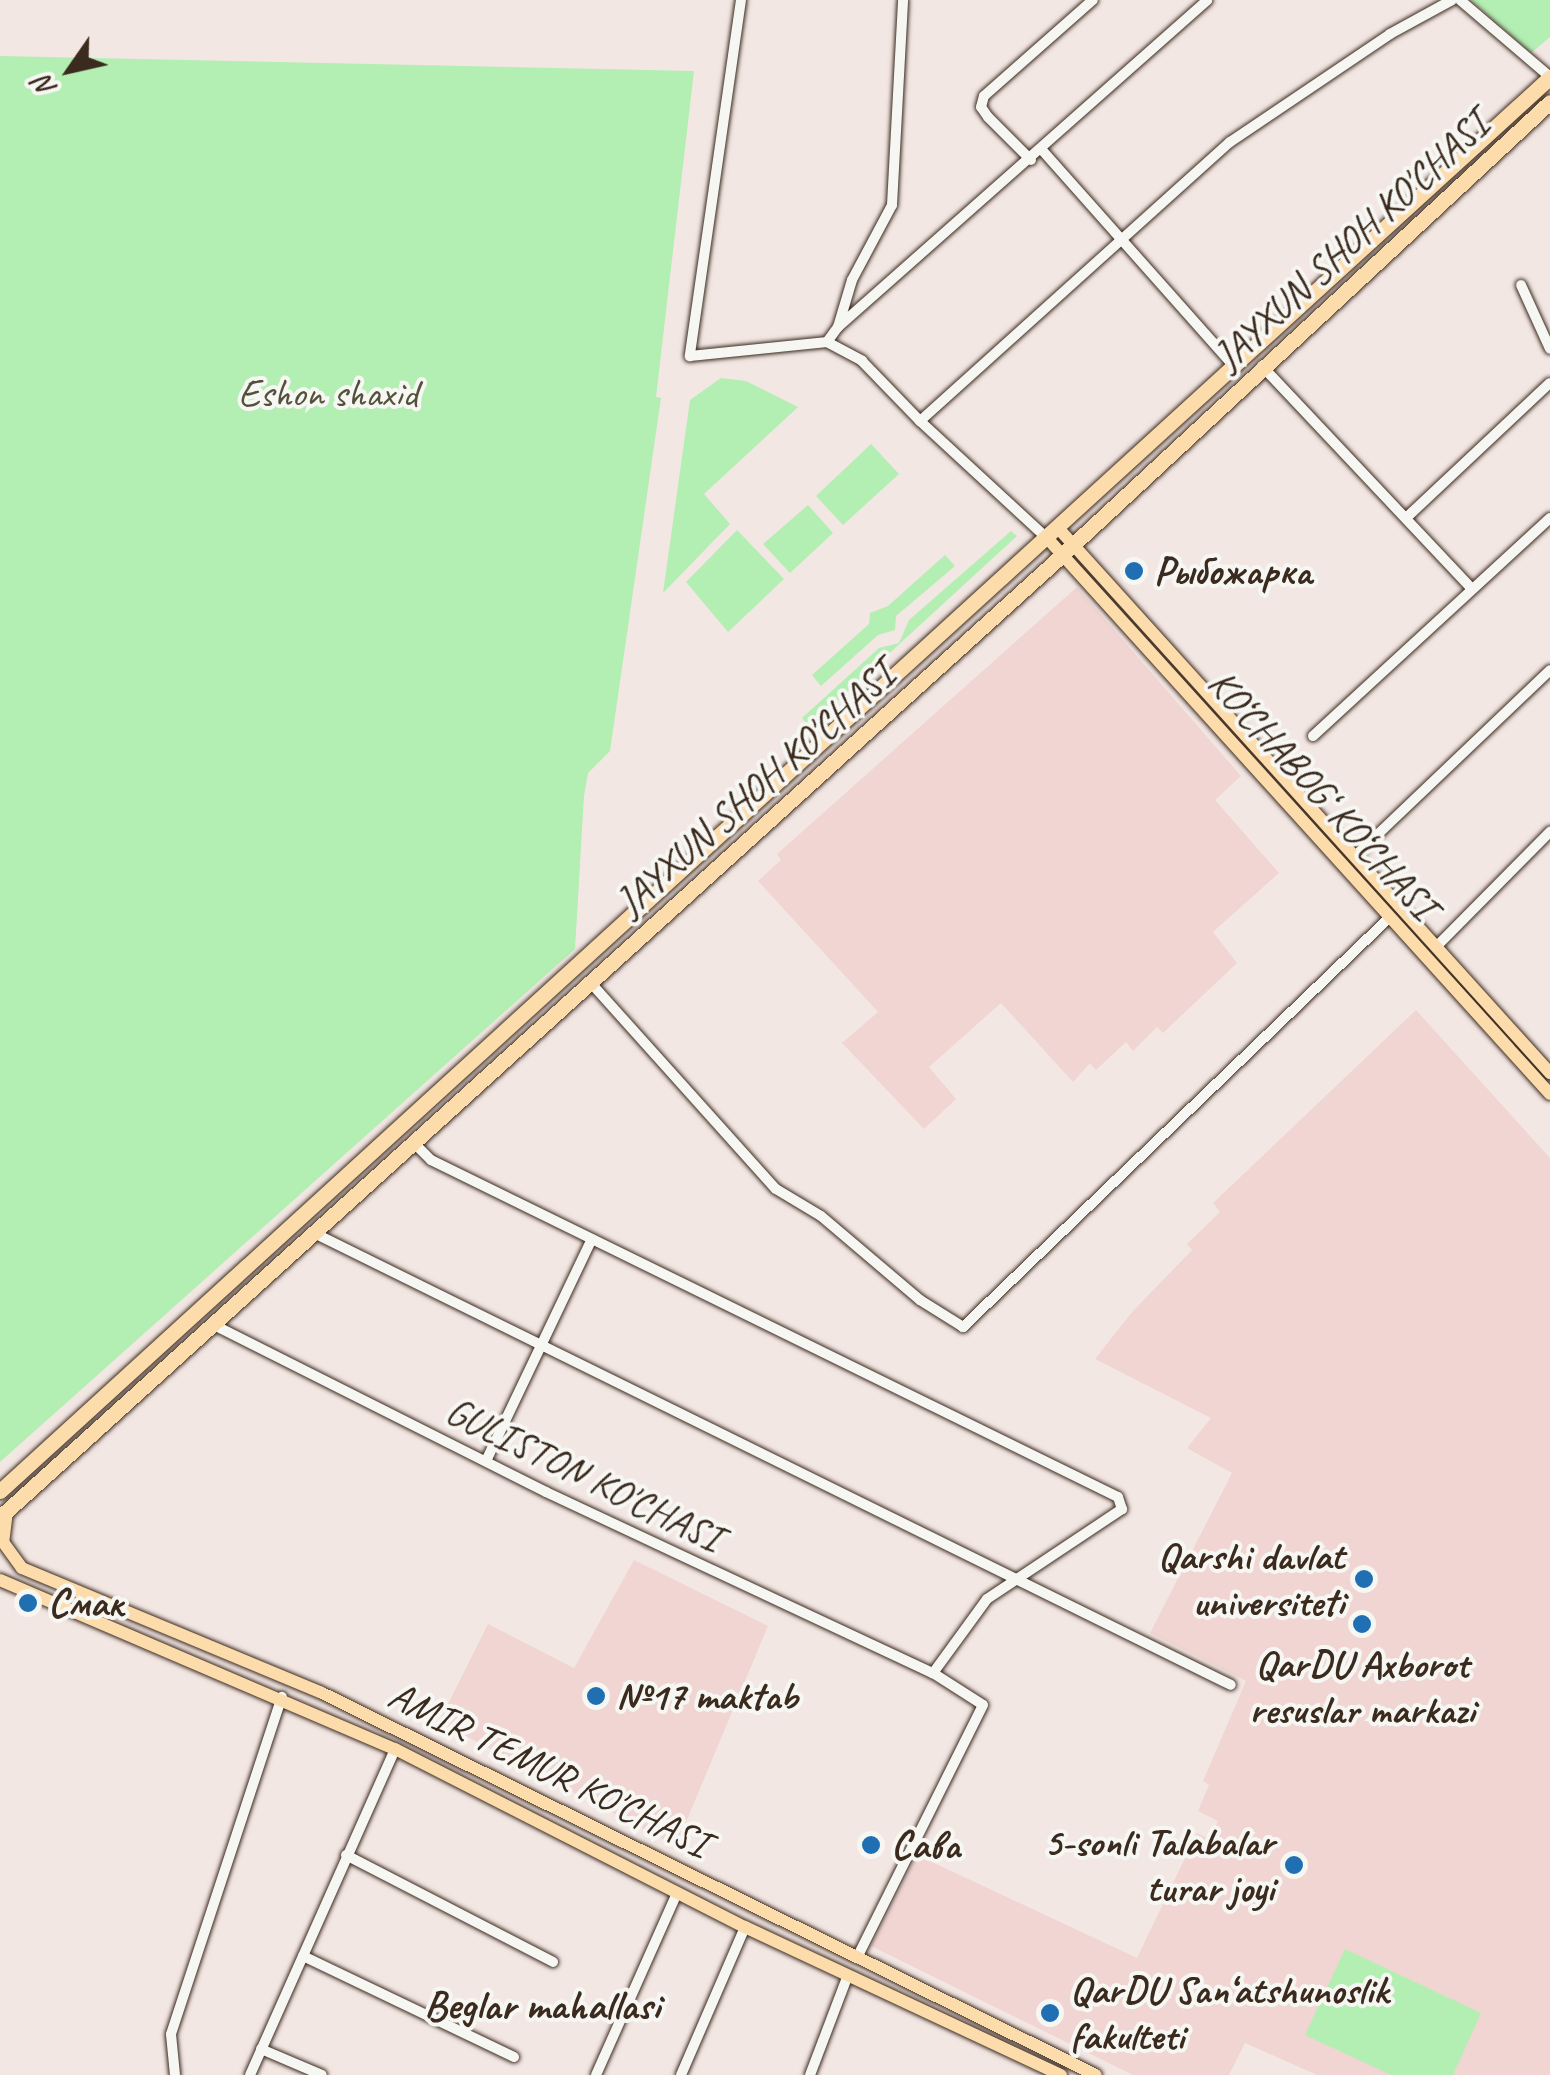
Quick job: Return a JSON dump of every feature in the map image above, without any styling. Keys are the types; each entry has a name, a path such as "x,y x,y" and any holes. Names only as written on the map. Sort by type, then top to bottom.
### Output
{"highway":[{"name":"JAYXUN SHOH KO'CHASI","path":"0,1490 1054,534 1550,77"},
{"name":"JAYXUN SHOH KO'CHASI","path":"3,1514 1068,549 1550,102"},
{"path":"914,661 928,675"},
{"path":"696,859 708,873"},
{"path":"588,956 596,976"}],"main road":[{"name":"KO‘CHABOG‘ KO‘CHASI","path":"1054,534 1356,855 1550,1073"},
{"name":"KO‘CHABOG‘ KO‘CHASI","path":"1068,549 1248,763 1550,1094"},
{"name":"AMIR TEMUR KO'CHASI","path":"3,1514 3,1542 22,1568 320,1692 1096,2075"},
{"name":"AMIR TEMUR KO'CHASI","path":"0,1580 282,1697 395,1749 745,1927 1044,2071 1061,2075"},
{"path":"848,1975 857,1958"}],"street":[{"path":"741,0 690,356 827,342 862,361 920,422 1054,534"},
{"path":"838,326 852,280 892,206 903,0"},
{"path":"1031,160 988,117 981,107 984,96 1092,0"},
{"path":"827,342 838,326 1031,160 1207,0"},
{"path":"920,422 1230,142 1390,34 1452,0"},
{"path":"1460,0 1550,77"},
{"path":"1042,150 1234,366"},
{"path":"1521,285 1550,349"},
{"path":"1262,366 1472,589"},
{"path":"1406,518 1550,383"},
{"path":"1313,736 1550,518"},
{"path":"1356,855 1550,670"},
{"path":"1248,763 1261,752"},
{"path":"1437,946 1550,832"},
{"path":"596,976 776,1189 821,1216 920,1300 963,1327 1392,919 1406,910"},
{"path":"414,1142 431,1160 1118,1497 1122,1509 987,1599 934,1673"},
{"path":"314,1233 1013,1582 1231,1686"},
{"path":"486,1461 592,1239"},
{"name":"GULISTON KO'CHASI","path":"212,1324 486,1461 934,1673 982,1705 857,1958"},
{"path":"175,2075 171,2034 282,1697"},
{"path":"250,2075 395,1749"},
{"path":"346,1856 554,1962"},
{"path":"596,2075 677,1893"},
{"path":"681,2075 745,1927"},
{"path":"303,1956 514,2057"},
{"path":"810,2075 848,1975"},
{"path":"261,2049 322,2075"}],"shaded area":[{"path":"1077,587 1241,776 1215,800 1279,873 1213,932 1237,963 1163,1033 1157,1027 1133,1051 1126,1042 1096,1070 1090,1063 1073,1082 1001,1003 929,1067 956,1099 924,1129 842,1043 878,1012 758,881 781,860 777,854"},
{"name":"Qarshi davlat universiteti","path":"1416,1010 1550,1158 1550,2075 1317,2075 1245,2043 1229,2075 1133,2075 871,1946 917,1855 1137,1958 1197,1833 1209,1839 1218,1821 1198,1811 1209,1785 1203,1781 1246,1681 1150,1633 1232,1473 1187,1448 1211,1418 1095,1359 1132,1312 1192,1250 1187,1244 1220,1212 1213,1203"},
{"name":"№17 maktab","path":"634,1560 768,1626 676,1846 439,1722 488,1624 574,1668"}],"green space":[{"path":"1471,0 1550,0 1550,37 1531,53"},
{"name":"Eshon shaxid","path":"0,56 694,71 656,397 661,398 610,751 588,773 584,796 575,949 0,1462"},
{"path":"721,378 746,381 798,407 704,494 730,524 663,593 690,400"},
{"path":"871,444 899,474 843,525 816,496"},
{"path":"808,505 833,533 790,573 763,544"},
{"path":"737,530 784,579 728,632 686,582"},
{"path":"1011,531 1017,536 809,727 802,718 879,648 899,643 909,620"},
{"path":"945,555 955,566 896,616 895,630 878,635 821,686 812,675 869,624 870,613 888,606"},
{"path":"1345,1949 1481,2013 1453,2075 1391,2075 1305,2035"}],"place":[{"name":"Рыбожарка","path":"1134,571"},
{"name":"Qarshi davlat universiteti","path":"1364,1579"},
{"name":"Смак","path":"28,1603"},
{"name":"QarDU Axborot resuslar markazi","path":"1362,1624"},
{"name":"№17 maktab","path":"596,1696"},
{"name":"Сава","path":"871,1845"},
{"name":"5-sonli Talabalar turar joyi","path":"1294,1865"},
{"name":"QarDU San‘atshunoslik fakulteti","path":"1050,2013"}],"district":[{"name":"Beglar mahallasi","path":"542,2006"}]}
